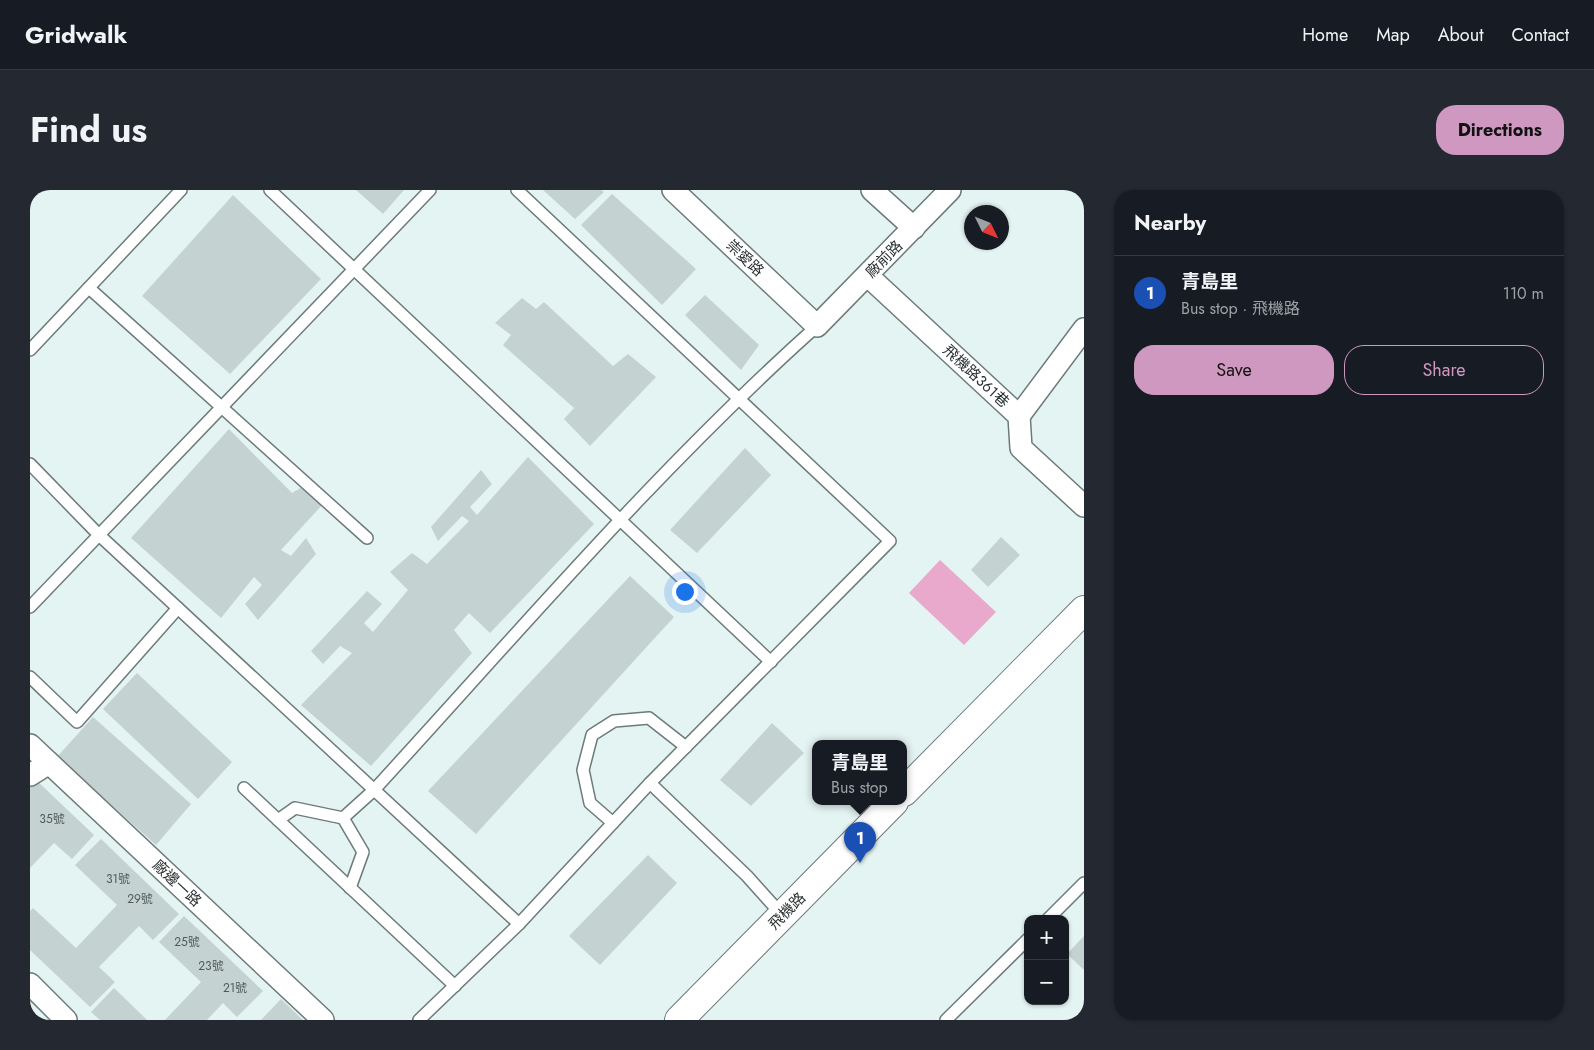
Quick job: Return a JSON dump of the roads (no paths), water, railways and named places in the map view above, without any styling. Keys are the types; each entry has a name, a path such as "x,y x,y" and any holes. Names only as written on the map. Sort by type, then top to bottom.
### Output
{"street":[{"path":"872,190 914,228"},
{"name":"廠前路","path":"817,326 868,276 950,190"},
{"name":"崇愛路","path":"680,192 817,326"},
{"name":"飛機路361巷","path":"868,276 1019,416 1021,448 1084,506"},
{"path":"1019,416 1084,330"},
{"path":"907,789 1084,610"},
{"name":"廠邊一路","path":"30,745 323,1020"},
{"path":"30,775 49,763"},
{"name":"飛機路","path":"679,1020 891,805"},
{"path":"30,984 66,1020"}],"lane":[{"path":"30,350 182,190"},
{"path":"270,190 355,268 771,662"},
{"path":"30,606 430,190"},
{"path":"420,1020 519,924 650,783 890,541 518,190"},
{"path":"89,288 367,538"},
{"path":"343,818 374,790 621,520 739,399 817,326"},
{"path":"30,464 99,535 519,924"},
{"path":"30,677 76,722 178,608"},
{"path":"613,823 590,802 583,770 592,735 614,721 649,718 686,747"},
{"path":"650,783 746,876 782,915"},
{"path":"244,788 455,986"},
{"path":"278,820 295,808 343,818 363,852 350,888"},
{"path":"1052,915 1084,883"},
{"path":"946,1020 1024,943"}],"place":[{"name":"青島里","path":"860,863"}]}
